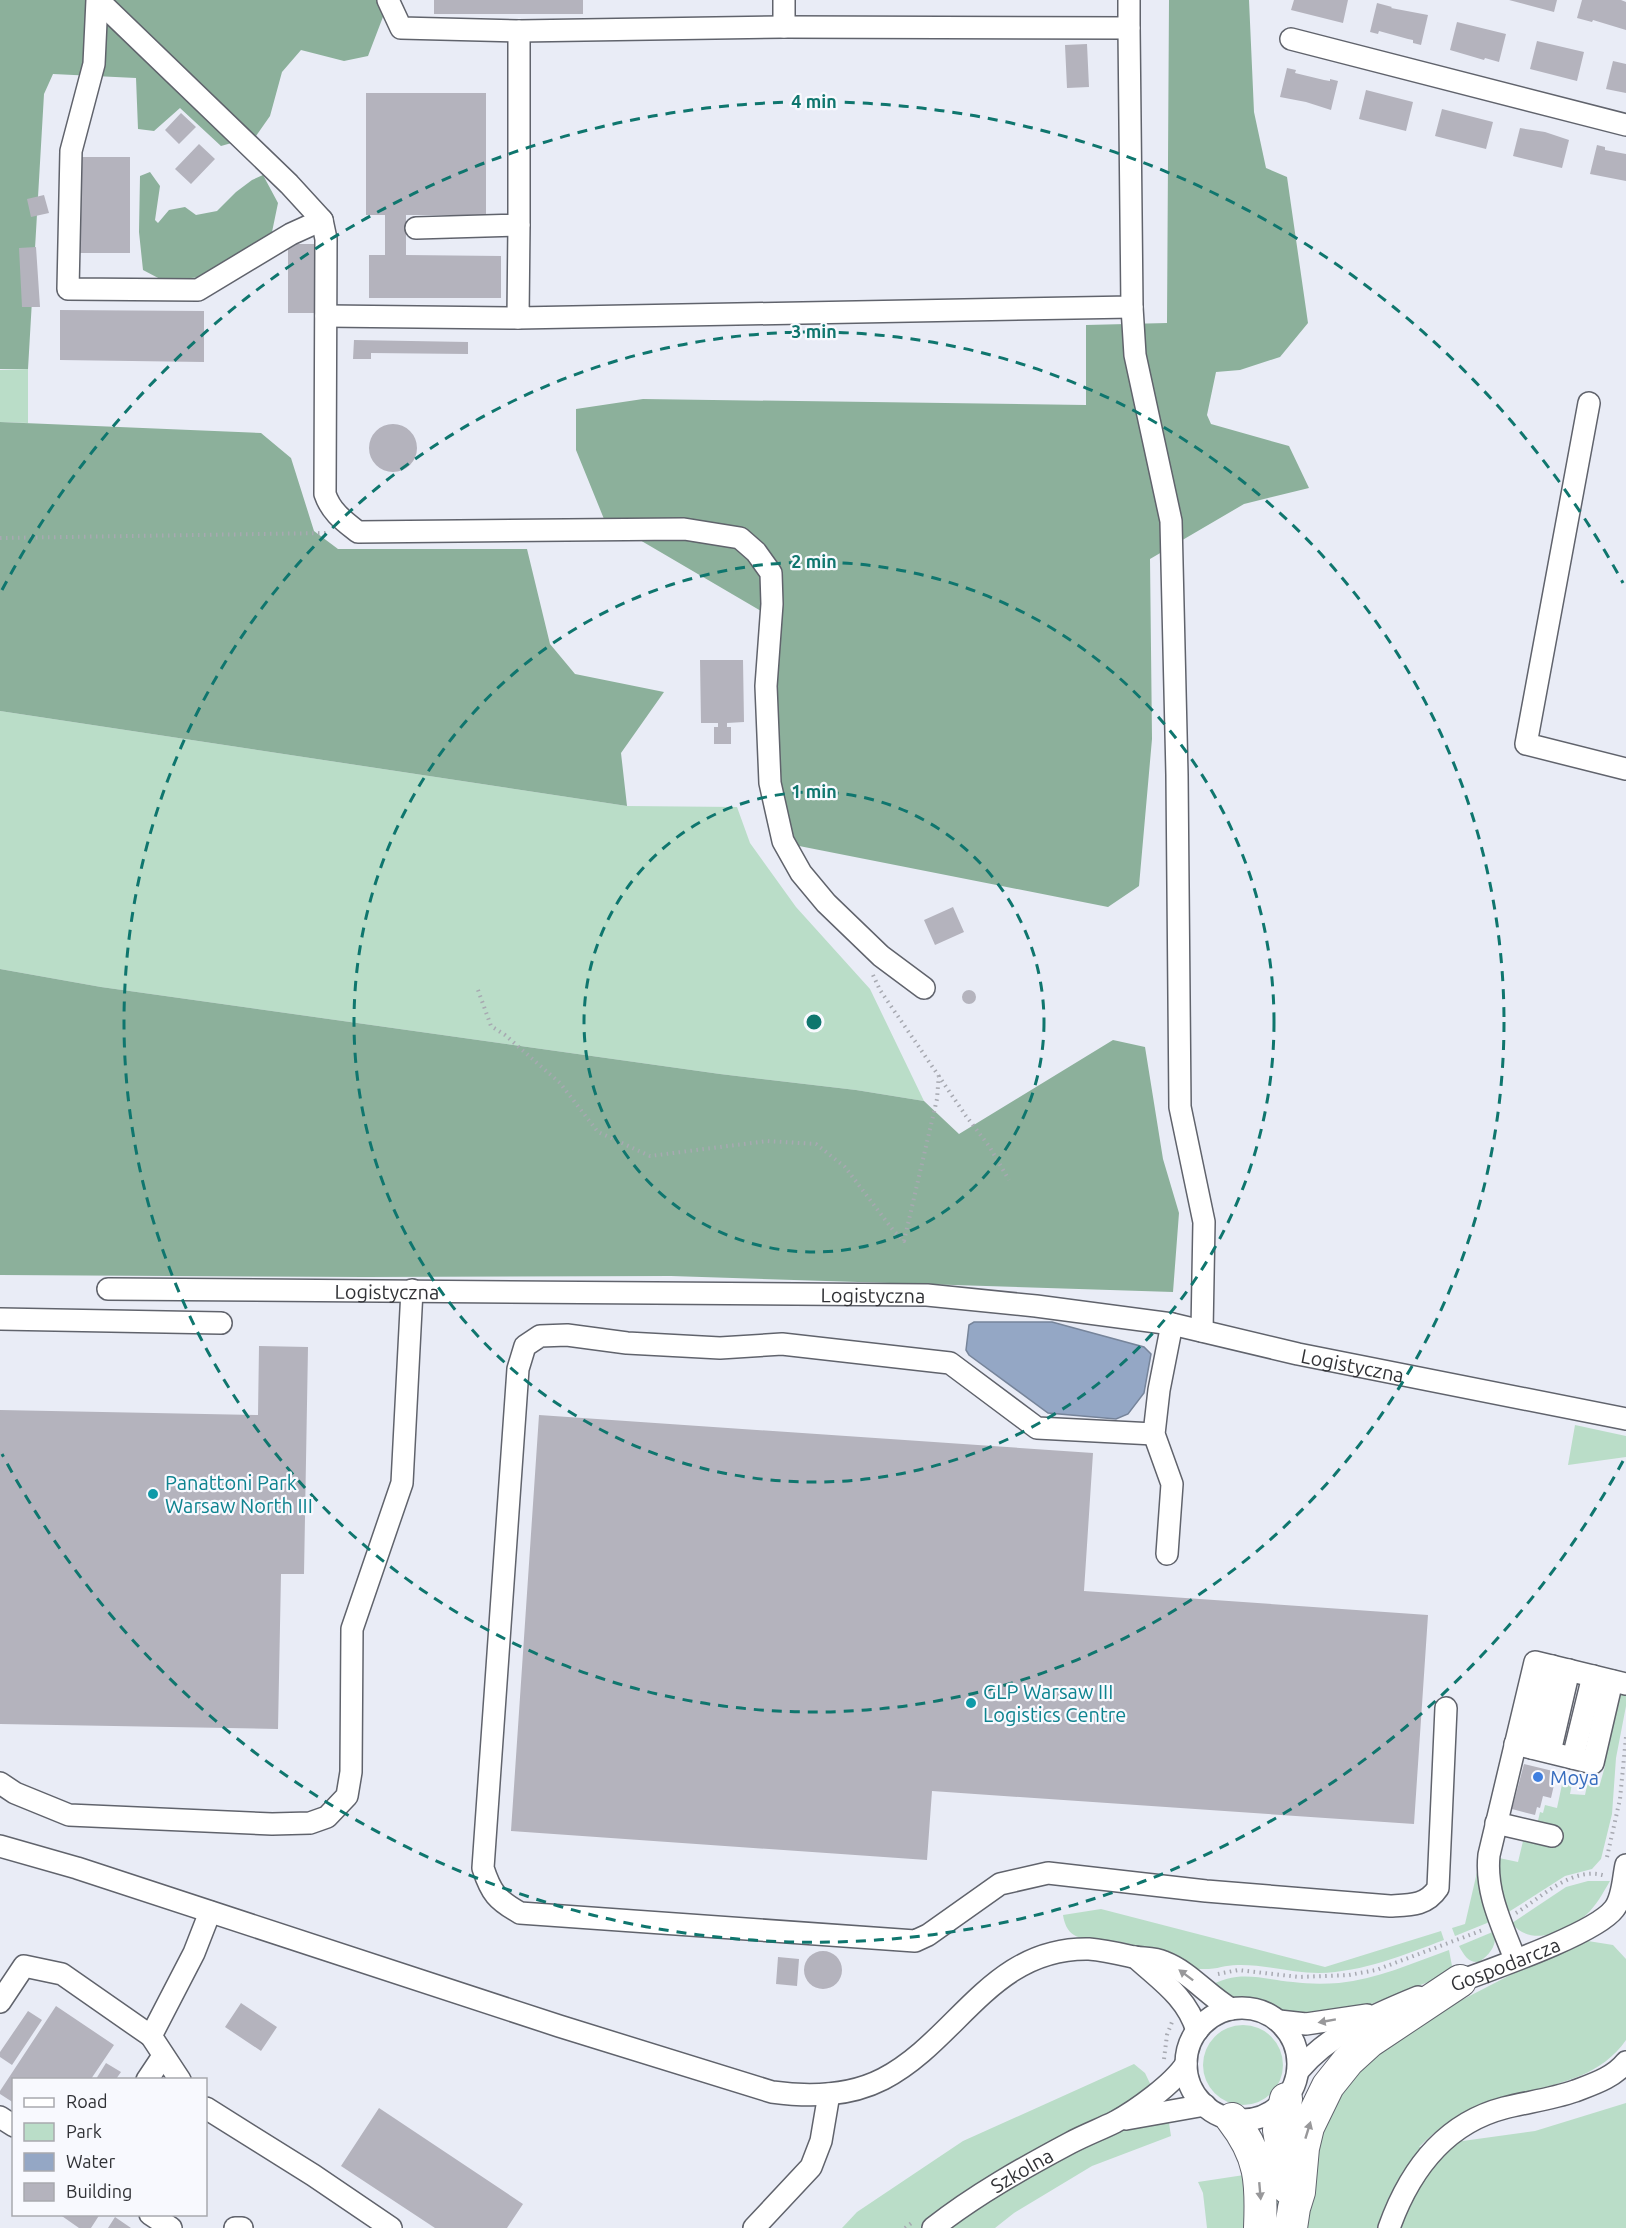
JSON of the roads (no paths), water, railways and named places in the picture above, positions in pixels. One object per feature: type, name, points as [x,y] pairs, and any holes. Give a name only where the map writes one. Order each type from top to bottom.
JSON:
[{"type":"highway","points":[[1292,2218],[1299,2192],[1303,2148],[1308,2127],[1328,2086],[1348,2061],[1370,2041],[1460,1980]]},
{"type":"highway","points":[[1292,2085],[1280,2120],[1279,2138],[1292,2218]]},
{"type":"highway","points":[[1218,2112],[1250,2145],[1256,2160],[1261,2194],[1260,2228]]},
{"type":"street","points":[[98,0],[94,64],[71,151],[68,289],[198,290],[291,234],[322,220]]},
{"type":"street","points":[[98,0],[289,184],[322,220],[326,239],[325,494],[328,503],[339,518],[358,532],[684,529],[740,538],[756,552],[771,573],[772,604],[766,686],[770,783],[783,842],[801,873],[826,903],[881,956],[924,988]]},
{"type":"street","points":[[388,0],[401,28],[519,31],[784,27],[1130,28]]},
{"type":"street","points":[[784,0],[784,27]]},
{"type":"street","points":[[1130,0],[1132,307],[1135,355],[1171,520],[1177,775],[1180,1107],[1204,1222],[1202,1331]]},
{"type":"street","points":[[518,318],[519,31]]},
{"type":"street","points":[[1291,39],[1626,125]]},
{"type":"street","points":[[416,228],[519,225]]},
{"type":"street","points":[[326,316],[518,318],[1132,307]]},
{"type":"street","points":[[1589,403],[1526,744],[1626,770]]},
{"type":"street","name":"Logistyczna","points":[[108,1289],[927,1295],[1036,1306],[1172,1324],[1298,1354],[1626,1419]]},
{"type":"street","points":[[0,1783],[15,1793],[69,1815],[272,1824],[310,1823],[327,1817],[347,1796],[351,1772],[352,1629],[402,1483],[412,1290]]},
{"type":"street","points":[[0,1319],[221,1323]]},
{"type":"street","points":[[1167,1554],[1172,1484],[1154,1434],[1159,1390],[1172,1324]]},
{"type":"street","points":[[1154,1434],[1037,1428],[950,1363],[782,1344],[720,1348],[627,1343],[567,1335],[540,1336],[525,1346],[518,1369],[483,1868],[490,1889],[502,1903],[520,1913],[915,1941],[928,1935],[1000,1884],[1048,1873],[1206,1891],[1390,1906],[1416,1904],[1431,1898],[1438,1888],[1446,1708]]},
{"type":"street","points":[[1535,1662],[1610,1680],[1593,1763],[1532,1748],[1535,1662]]},
{"type":"street","points":[[1515,1959],[1488,1886],[1489,1855],[1496,1823],[1532,1748],[1561,1668]]},
{"type":"street","points":[[1496,1823],[1552,1836]]},
{"type":"street","points":[[0,1846],[77,1868],[713,2075],[772,2092],[805,2096],[856,2090],[876,2082],[912,2061],[993,1984],[1021,1966],[1047,1954],[1089,1949],[1135,1958],[1154,1958],[1207,1983],[1231,2009],[1212,2018],[1197,2031],[1186,2064],[1195,2093],[1218,2112]]},
{"type":"street","points":[[1616,1860],[1626,1923]]},
{"type":"street","name":"Gospodarcza","points":[[1218,2112],[1247,2120],[1262,2117],[1275,2109],[1311,2055],[1324,2044],[1376,2014],[1586,1930],[1622,1903]]},
{"type":"street","points":[[151,2036],[194,1953],[210,1912]]},
{"type":"street","points":[[1135,1958],[1179,1996],[1192,2015],[1197,2031]]},
{"type":"street","points":[[0,2002],[24,1966],[62,1974],[151,2036],[179,2078]]},
{"type":"street","name":"Gospodarcza","points":[[1231,2009],[1256,2010],[1278,2021],[1306,2025],[1376,2014]]},
{"type":"street","points":[[1278,2021],[1288,2032],[1298,2057],[1292,2085]]},
{"type":"street","points":[[148,2078],[163,2056]]},
{"type":"street","points":[[1389,2228],[1411,2177],[1429,2154],[1457,2130],[1501,2109],[1557,2097],[1597,2083],[1626,2062]]},
{"type":"street","name":"Szkolna","points":[[927,2222],[1072,2142],[1117,2121],[1170,2082],[1186,2064]]},
{"type":"street","points":[[754,2228],[811,2167],[821,2141],[829,2094]]},
{"type":"street","points":[[207,2109],[313,2175],[368,2222],[391,2228]]},
{"type":"street","name":"Szkolna","points":[[1117,2121],[1218,2112]]},
{"type":"street","points":[[153,2216],[171,2228]]},
{"type":"street","points":[[235,2228],[242,2228]]},
{"type":"water","points":[[974,1322],[1052,1322],[1144,1347],[1151,1354],[1144,1393],[1128,1414],[1116,1419],[1048,1413],[969,1355],[966,1350],[969,1325]]},
{"type":"place","name":"Panattoni Park Warsaw North III","points":[[153,1494]]},
{"type":"place","name":"GLP Warsaw III Logistics Centre","points":[[971,1703]]},
{"type":"place","name":"Moya","points":[[1538,1777]]}]
